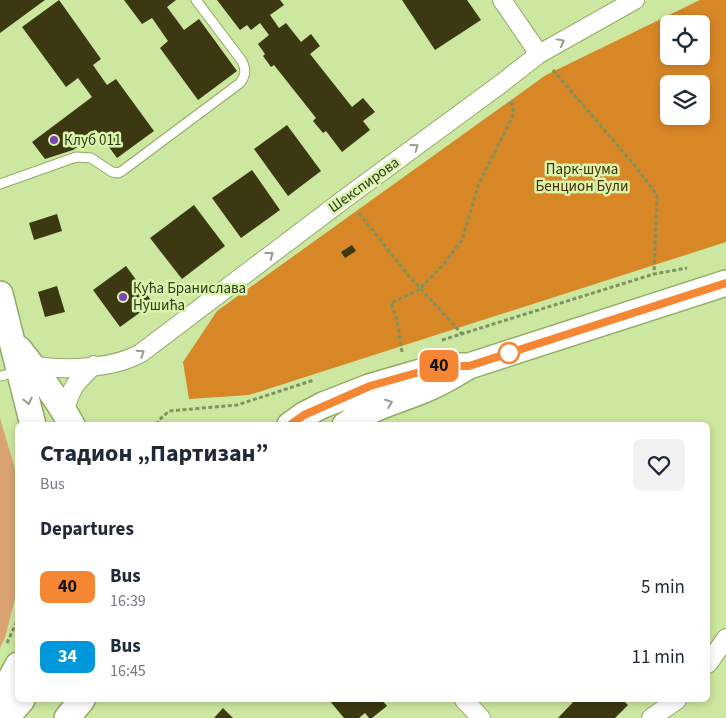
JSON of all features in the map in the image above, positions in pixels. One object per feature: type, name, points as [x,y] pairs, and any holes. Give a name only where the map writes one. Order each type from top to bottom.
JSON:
[{"type":"main road","points":[[350,422],[384,404],[446,380],[469,366],[726,283]]},
{"type":"main road","points":[[0,294],[14,344],[17,371],[32,422]]},
{"type":"main road","points":[[297,420],[365,388],[408,374],[441,366],[469,366]]},
{"type":"main road","points":[[17,371],[74,421]]},
{"type":"main road","points":[[0,698],[10,658]]},
{"type":"main road","points":[[6,718],[20,702]]},
{"type":"main road","points":[[67,718],[80,702]]},
{"type":"street","points":[[502,0],[539,54]]},
{"type":"street","name":"Шекспирова","points":[[17,371],[63,369],[119,362],[142,353],[539,54],[635,0]]},
{"type":"street","points":[[74,421],[68,395],[74,385],[94,365]]},
{"type":"street","points":[[710,661],[726,638]]},
{"type":"street","points":[[466,702],[481,718]]},
{"type":"street","points":[[651,718],[674,702]]},
{"type":"lane","points":[[0,184],[76,158],[91,158],[112,172],[118,173],[240,84],[245,76],[246,69],[242,61],[196,0]]},
{"type":"path","points":[[539,54],[636,167],[657,195],[654,274]]},
{"type":"path","points":[[402,352],[397,320],[391,303],[420,289],[443,265],[462,240],[478,186],[514,113],[502,83]]},
{"type":"path","points":[[347,197],[420,289],[462,334]]},
{"type":"path","points":[[10,658],[15,634]]},
{"type":"shaded area","points":[[0,418],[15,469],[15,598],[5,638],[0,648]]},
{"type":"green space","name":"Парк-шума Бенцион Були","points":[[700,0],[726,0],[726,242],[249,395],[189,399],[183,362],[217,311],[546,75],[660,19],[660,65],[710,65],[710,15],[669,15]]},
{"type":"building","points":[[0,0],[45,0],[0,33]]},
{"type":"building","points":[[59,0],[101,59],[93,65],[107,85],[116,79],[154,131],[117,158],[98,132],[73,150],[45,159],[32,142],[92,97],[78,78],[66,87],[22,27]]},
{"type":"building","points":[[124,0],[176,0],[167,7],[184,30],[199,19],[237,71],[198,100],[160,48],[168,41],[152,18],[142,24]]},
{"type":"building","points":[[217,0],[280,0],[284,5],[270,15],[279,28],[286,23],[301,42],[311,34],[320,46],[310,54],[352,107],[363,98],[375,112],[363,121],[370,130],[342,152],[326,131],[323,133],[313,121],[316,118],[274,65],[271,67],[263,56],[265,54],[258,44],[269,35],[260,23],[251,30],[247,25],[240,30]]},
{"type":"building","points":[[402,0],[467,0],[481,20],[435,50]]},
{"type":"building","points":[[287,125],[321,171],[288,196],[254,149]]},
{"type":"building","points":[[252,170],[280,210],[241,238],[212,198]]},
{"type":"building","points":[[194,205],[225,246],[182,279],[150,238]]},
{"type":"building","points":[[57,214],[62,231],[34,240],[29,223]]},
{"type":"building","points":[[352,245],[356,251],[345,258],[341,252]]},
{"type":"building","name":"Кућа Бранислава Нушића","points":[[126,266],[153,303],[120,327],[93,290]]},
{"type":"building","points":[[57,286],[65,312],[45,317],[38,292]]},
{"type":"building","points":[[331,702],[384,702],[387,706],[372,718],[369,718],[365,713],[359,718],[344,718]]},
{"type":"building","points":[[573,702],[625,702],[628,705],[615,718],[558,718]]},
{"type":"building","points":[[223,708],[233,718],[214,718]]},
{"type":"bus line","name":"40","points":[[294,422],[324,405],[370,386],[441,366],[469,366],[726,283]]},
{"type":"place","name":"Клуб 011","points":[[54,140]]},
{"type":"place","name":"Кућа Бранислава Нушића","points":[[123,297]]}]
